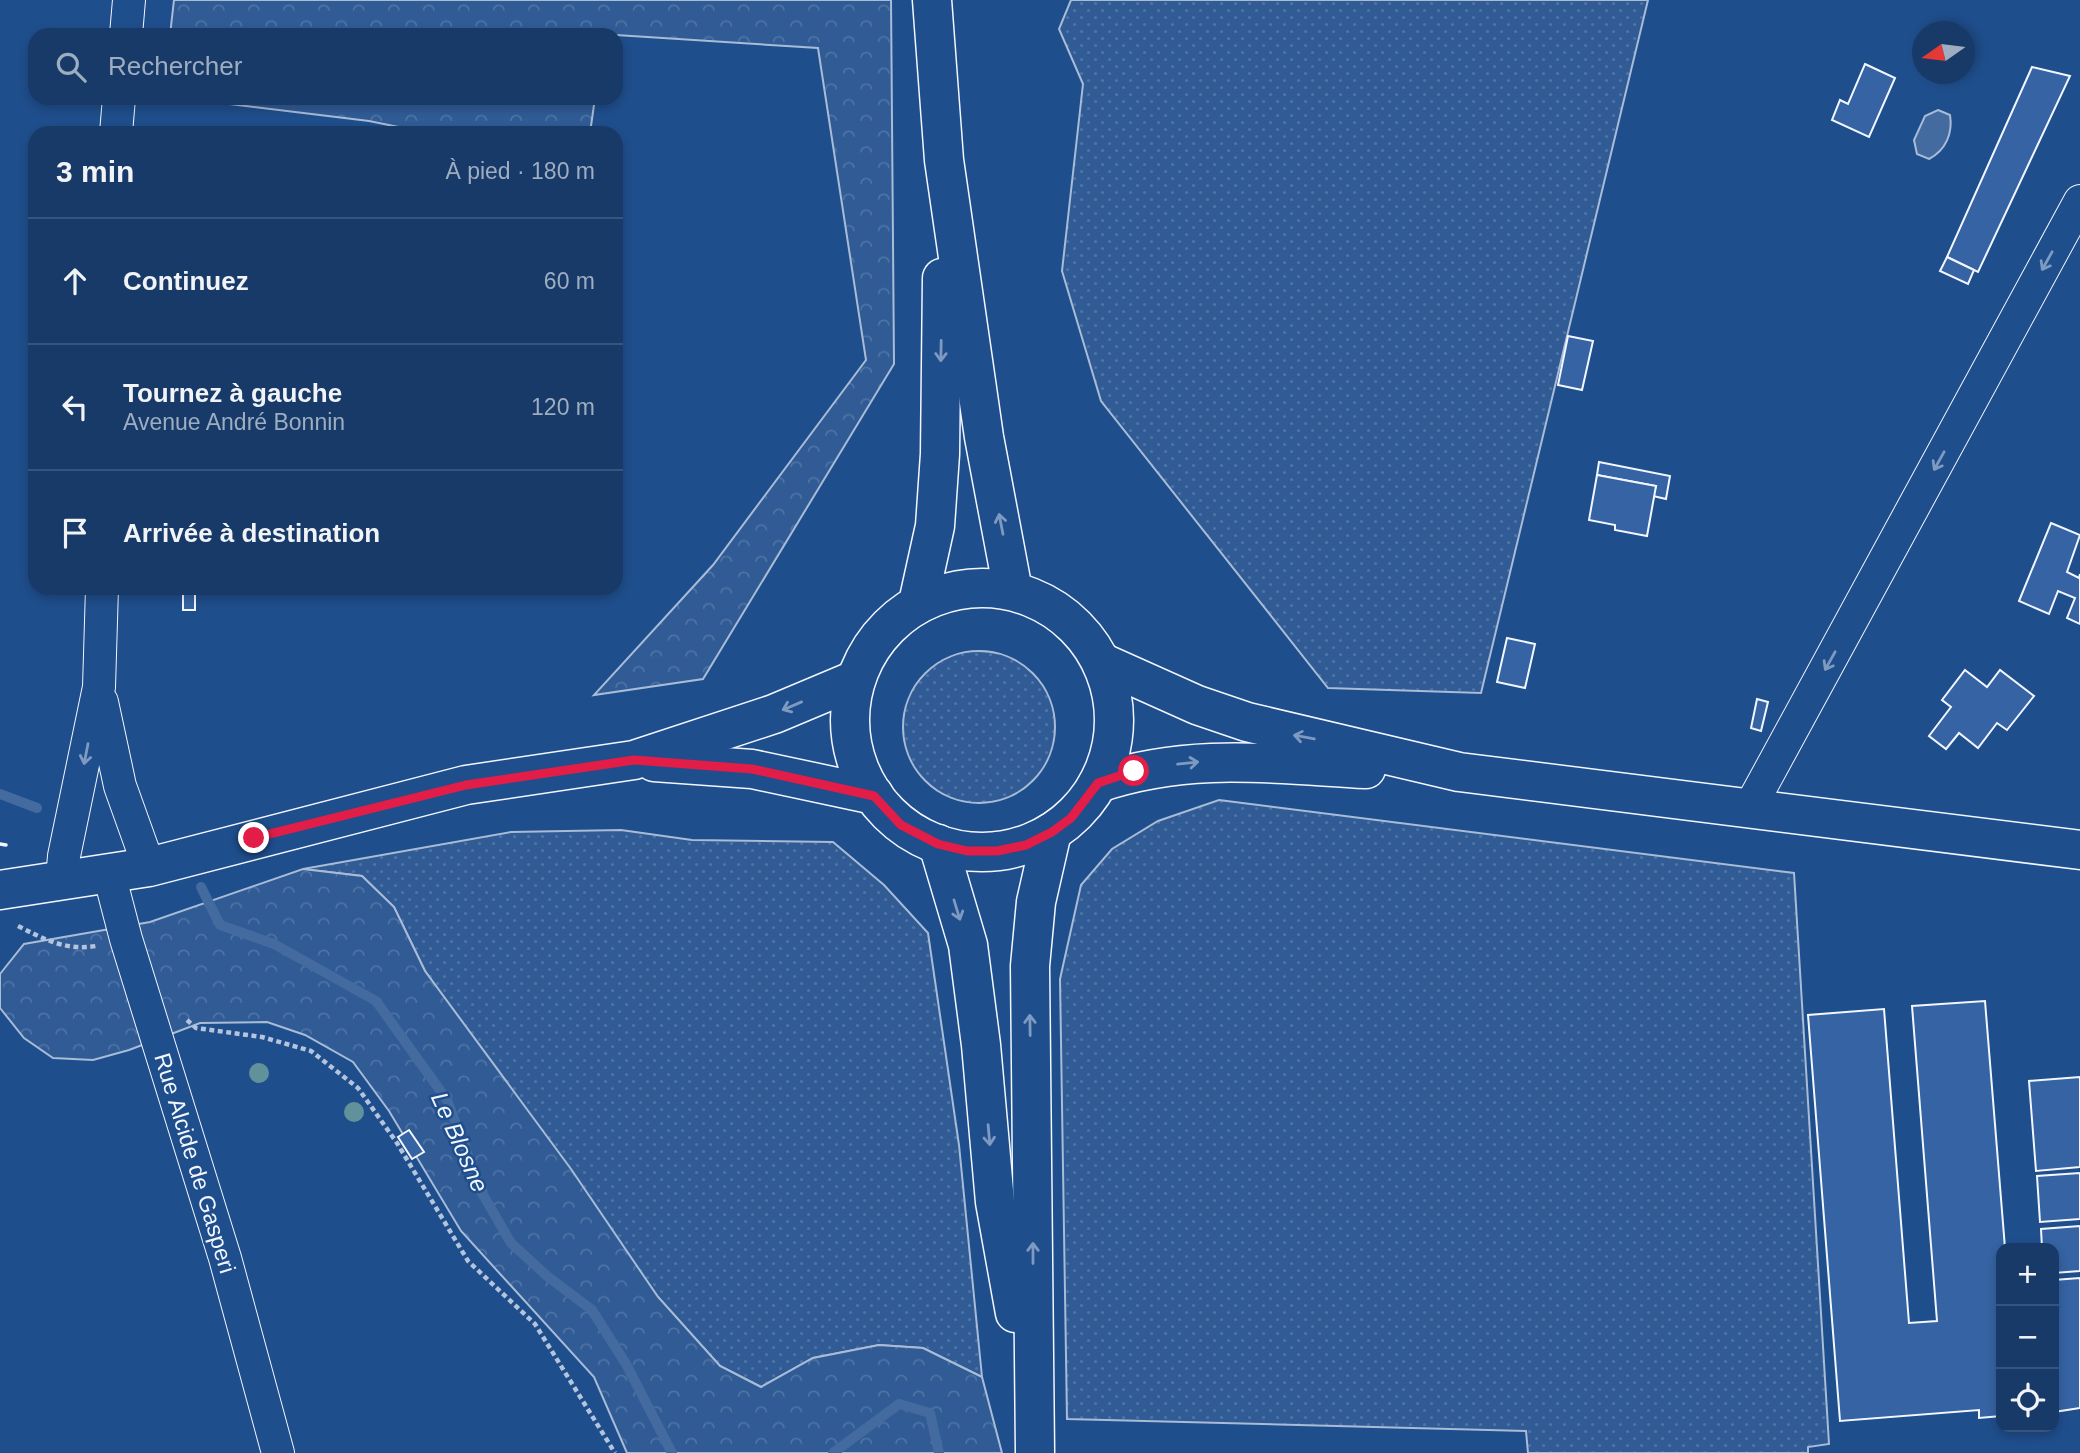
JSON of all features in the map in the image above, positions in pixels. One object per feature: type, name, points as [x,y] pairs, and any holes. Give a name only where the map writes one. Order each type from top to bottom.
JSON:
[{"type":"main road","points":[[932,0],[944,160],[984,437],[1013,591]]},
{"type":"main road","points":[[918,603],[935,526],[940,454],[944,160]]},
{"type":"main road","points":[[981,587],[1013,591],[1049,606],[1079,630],[1101,662],[1113,702],[1112,744],[1098,783],[1071,818],[1052,832],[1026,845],[997,851],[967,851],[938,844],[901,825],[874,796],[859,769],[851,740],[850,710],[855,680],[869,649],[891,623],[918,603],[960,590],[981,587]]},
{"type":"main road","points":[[1101,662],[1197,705],[1247,722],[1459,772]]},
{"type":"main road","points":[[1,889],[149,867],[466,785],[634,760],[774,714],[855,680]]},
{"type":"main road","points":[[634,760],[752,769],[874,796]]},
{"type":"main road","points":[[1098,783],[1134,771],[1194,761],[1459,772],[2080,850]]},
{"type":"main road","points":[[1034,1436],[1030,966],[1036,902],[1052,832]]},
{"type":"main road","points":[[938,844],[968,944],[981,1045],[995,1202],[1034,1436]]},
{"type":"street","points":[[127,28],[129,0]]},
{"type":"street","points":[[117,126],[118,105]]},
{"type":"street","points":[[1749,809],[2080,201]]},
{"type":"street","points":[[62,880],[64,856],[99,687],[102,595]]},
{"type":"street","points":[[99,687],[120,786],[149,867]]},
{"type":"street","name":"Rue Alcide de Gasperi","points":[[109,874],[125,939],[225,1258],[278,1453]]},
{"type":"path","points":[[1,889],[4,920],[49,943],[71,948],[91,947],[125,939]]},
{"type":"path","points":[[185,1018],[196,1028],[262,1037],[311,1051],[358,1087],[397,1143],[468,1261],[535,1324],[615,1453]]},
{"type":"green space","points":[[174,0],[891,0],[894,364],[703,679],[594,695],[713,565],[866,360],[818,48],[623,35],[623,28],[171,28]]},
{"type":"green space","points":[[1071,0],[1648,0],[1481,693],[1328,688],[1101,401],[1062,271],[1083,84],[1059,29]]},
{"type":"green space","points":[[238,105],[594,105],[591,126],[394,126]]},
{"type":"green space","points":[[979,651],[1008,656],[1033,673],[1050,698],[1055,727],[1050,756],[1033,781],[1008,798],[979,803],[950,798],[925,781],[908,756],[903,727],[908,698],[925,673],[950,656]]},
{"type":"green space","points":[[1219,800],[1794,873],[1829,1444],[1808,1447],[1808,1453],[1528,1453],[1526,1431],[1067,1419],[1060,979],[1081,885],[1112,849],[1158,821]]},
{"type":"green space","points":[[621,830],[692,840],[833,842],[884,885],[928,933],[959,1145],[982,1377],[923,1348],[879,1345],[813,1358],[761,1387],[720,1366],[658,1297],[425,971],[394,907],[362,876],[303,869],[511,832]]},
{"type":"green space","points":[[303,869],[362,876],[394,907],[425,971],[571,1169],[658,1297],[720,1366],[761,1387],[813,1358],[879,1345],[923,1348],[982,1377],[1002,1453],[627,1453],[594,1377],[461,1231],[389,1111],[353,1062],[305,1035],[267,1022],[200,1023],[129,1050],[93,1060],[53,1058],[24,1038],[0,1008],[0,974],[24,944],[150,922]]},
{"type":"shaded area","points":[[1938,110],[1950,115],[1950,128],[1944,146],[1929,159],[1917,154],[1914,140],[1925,116]]},
{"type":"building","points":[[1865,64],[1895,78],[1869,137],[1832,120],[1840,100],[1848,104]]},
{"type":"building","points":[[2032,67],[2070,76],[1978,272],[1947,257]]},
{"type":"building","points":[[1947,257],[1974,270],[1968,284],[1940,271]]},
{"type":"building","points":[[1568,336],[1593,341],[1582,390],[1558,385]]},
{"type":"building","points":[[1599,462],[1670,476],[1666,499],[1653,496],[1656,486],[1597,475]]},
{"type":"building","points":[[1597,475],[1656,486],[1647,536],[1615,530],[1615,525],[1589,520]]},
{"type":"building","points":[[2051,523],[2080,535],[2067,572],[2079,578],[2080,574],[2080,624],[2067,618],[2075,598],[2058,591],[2049,614],[2019,601]]},
{"type":"building","points":[[183,595],[195,595],[195,610],[183,610]]},
{"type":"building","points":[[1507,638],[1535,644],[1525,688],[1497,682]]},
{"type":"building","points":[[1965,670],[1987,687],[2000,670],[2034,696],[2007,730],[1997,723],[1978,748],[1959,733],[1946,749],[1929,736],[1951,707],[1942,700]]},
{"type":"building","points":[[1757,699],[1768,702],[1761,731],[1751,728]]},
{"type":"building","points":[[1985,1001],[2005,1243],[1996,1243],[1996,1416],[1979,1418],[1979,1410],[1840,1421],[1808,1015],[1884,1009],[1909,1323],[1937,1321],[1912,1006]]},
{"type":"building","points":[[2080,1077],[2080,1167],[2036,1171],[2029,1081]]},
{"type":"building","points":[[409,1130],[424,1152],[412,1159],[398,1137]]},
{"type":"building","points":[[2080,1173],[2080,1219],[2040,1222],[2037,1176]]},
{"type":"building","points":[[2080,1226],[2080,1271],[2059,1273],[2059,1243],[2042,1243],[2041,1229]]},
{"type":"building","points":[[2080,1278],[2080,1408],[2059,1411],[2059,1306],[2059,1280]]},
{"type":"waterway","name":"Le Blosne","points":[[0,794],[37,808]]},
{"type":"waterway","name":"Le Blosne","points":[[201,887],[220,925],[274,944],[376,1001],[447,1100],[482,1193],[511,1243],[547,1276],[592,1310],[626,1364],[672,1453]]},
{"type":"waterway","name":"Le Blosne","points":[[833,1453],[899,1404],[930,1413],[939,1453]]},
{"type":"wall","points":[[0,844],[6,845]]},
{"type":"route","points":[[254,838],[466,785],[634,760],[752,769],[874,796],[901,825],[938,844],[967,851],[997,851],[1026,845],[1052,832],[1071,818],[1086,802],[1098,783],[1134,771]]}]
